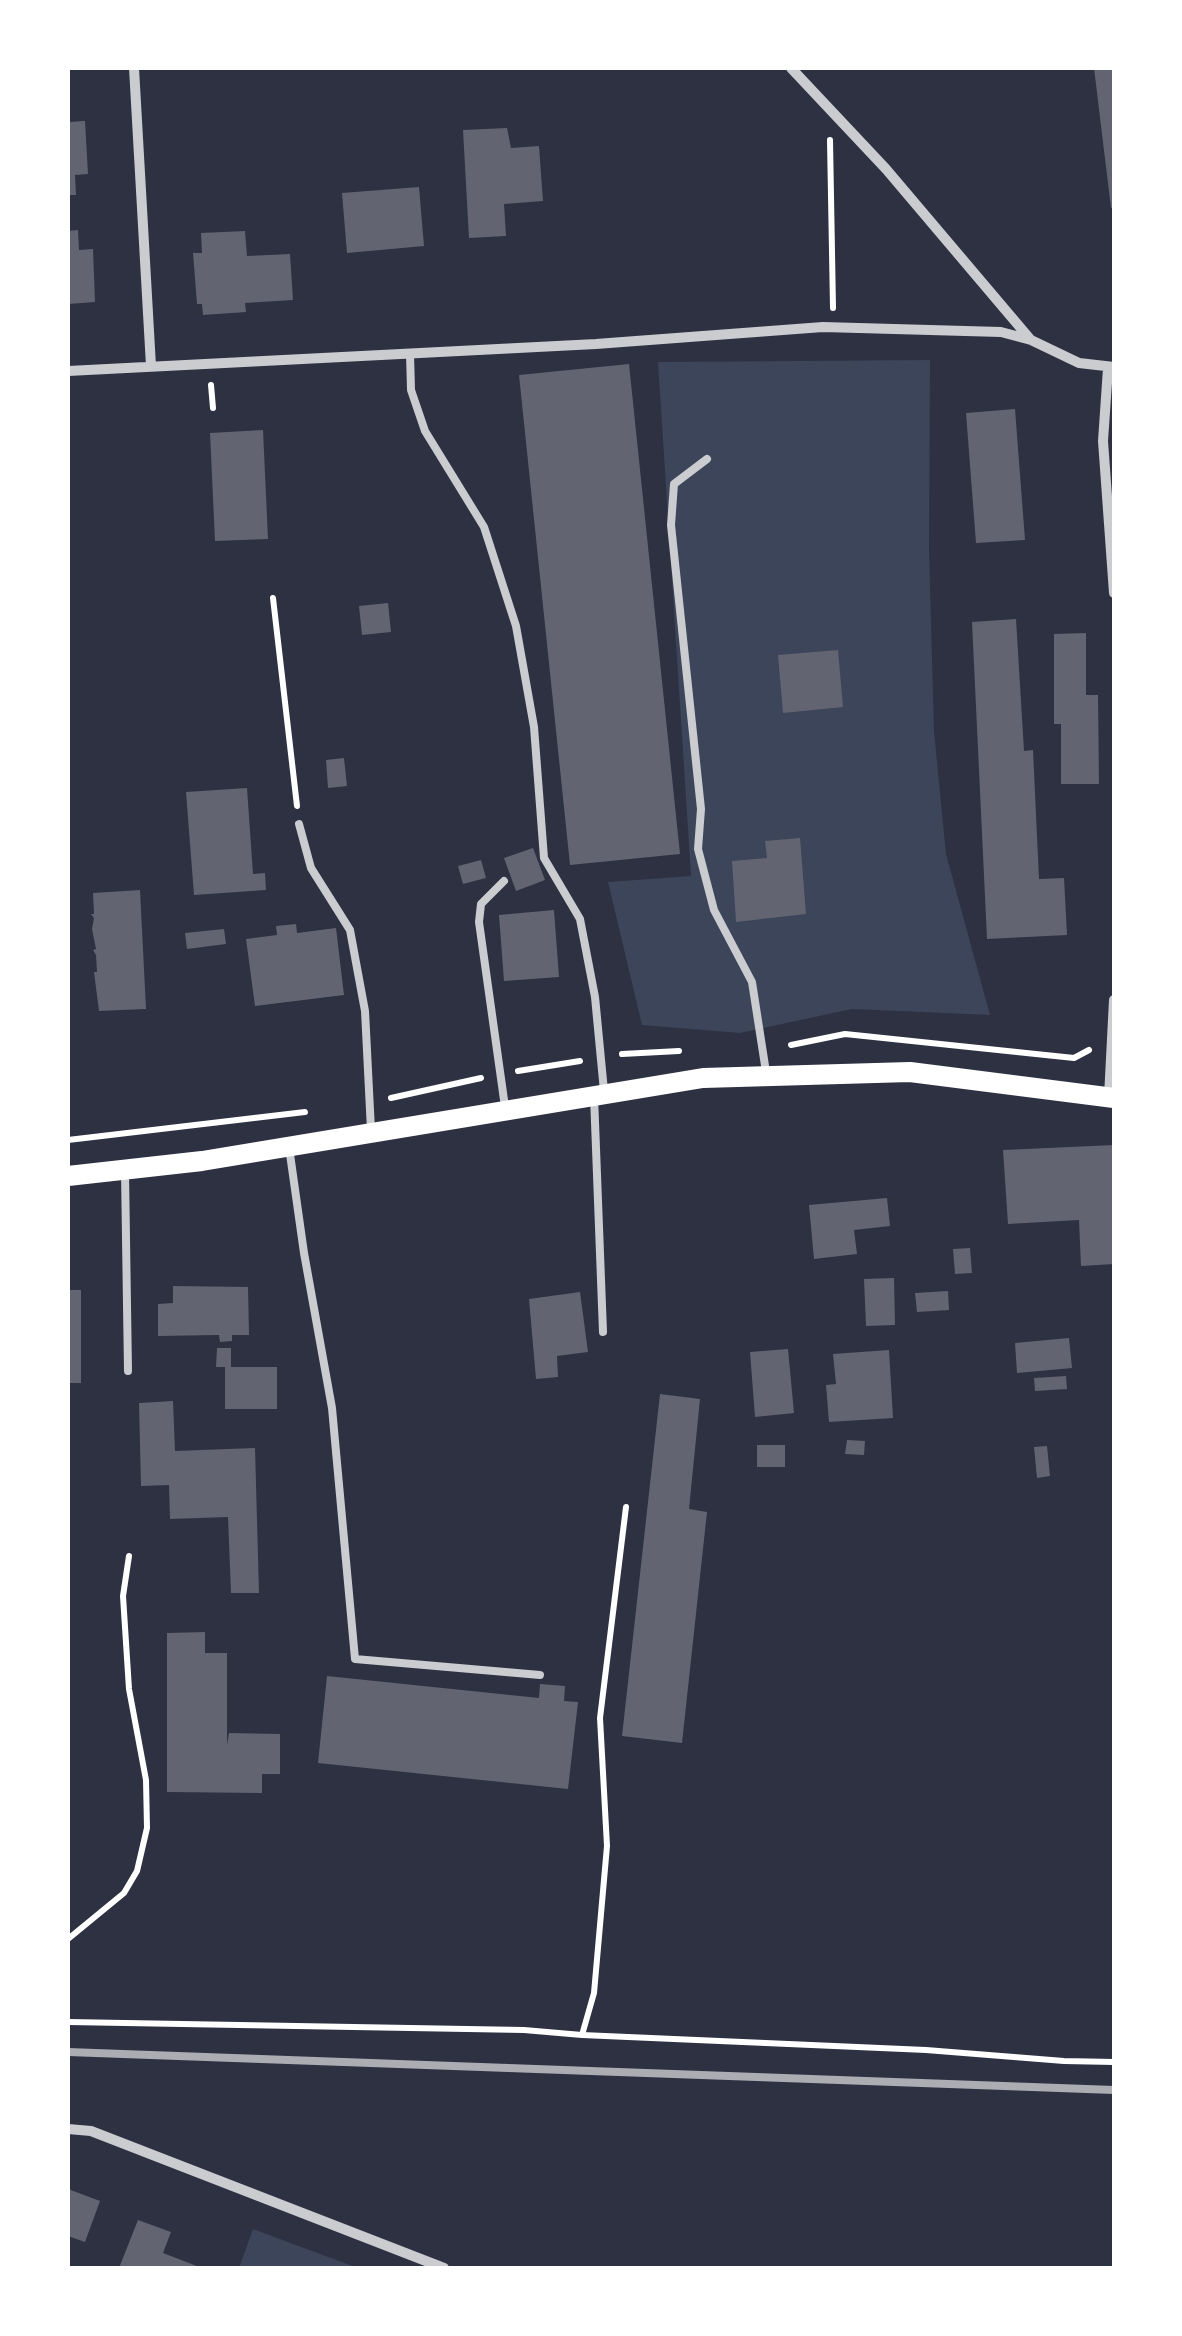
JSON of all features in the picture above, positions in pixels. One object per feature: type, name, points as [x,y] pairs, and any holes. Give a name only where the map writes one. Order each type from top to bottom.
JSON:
[{"type":"main road","points":[[68,1176],[125,1172],[289,1147],[703,1078],[910,1072],[1112,1097]]},
{"type":"street","points":[[134,68],[151,366]]},
{"type":"street","points":[[791,68],[886,169],[1031,340]]},
{"type":"street","points":[[68,372],[596,344],[834,327],[1001,332],[1031,340],[1079,364],[1111,368],[1103,441],[1114,593]]},
{"type":"street","points":[[1112,1097],[1114,1000]]},
{"type":"street","points":[[68,2128],[90,2131],[444,2268]]},
{"type":"lane","points":[[410,353],[411,390],[425,431],[484,527],[516,626],[534,727],[544,858],[580,918],[595,997],[603,1332]]},
{"type":"lane","points":[[707,458],[674,484],[671,525],[701,809],[698,850],[714,910],[752,982],[766,1076]]},
{"type":"lane","points":[[299,824],[311,868],[350,930],[365,1010],[371,1134]]},
{"type":"lane","points":[[504,881],[481,904],[478,922],[505,1112]]},
{"type":"lane","points":[[289,1147],[332,1408],[354,1659],[540,1675]]},
{"type":"lane","points":[[125,1172],[128,1371]]},
{"type":"path","points":[[830,109],[834,327]]},
{"type":"path","points":[[272,598],[299,824]]},
{"type":"path","points":[[582,2035],[594,1993],[608,1846],[600,1718],[626,1507]]},
{"type":"path","points":[[68,1938],[124,1892],[137,1871],[147,1828],[146,1780],[129,1690],[123,1596],[129,1556]]},
{"type":"path","points":[[68,2022],[524,2030],[1114,2062]]},
{"type":"shaded area","points":[[930,360],[929,549],[934,731],[946,854],[990,1015],[852,1009],[740,1033],[642,1025],[608,882],[691,876],[658,362]]},
{"type":"shaded area","points":[[253,2229],[358,2268],[239,2268]]},
{"type":"building","points":[[1094,68],[1114,68],[1111,208]]},
{"type":"building","points":[[85,121],[88,174],[75,175],[76,195],[68,195],[68,122]]},
{"type":"building","points":[[507,128],[511,148],[539,146],[543,201],[504,204],[506,236],[469,238],[463,130]]},
{"type":"building","points":[[419,187],[424,246],[347,253],[342,193]]},
{"type":"building","points":[[78,230],[79,250],[93,249],[95,302],[68,304],[68,231]]},
{"type":"building","points":[[245,231],[247,256],[290,254],[293,300],[245,303],[246,312],[203,315],[202,304],[197,304],[193,253],[202,253],[201,233]]},
{"type":"building","points":[[629,364],[680,854],[570,865],[519,375]]},
{"type":"building","points":[[1015,409],[1025,540],[976,543],[966,413]]},
{"type":"building","points":[[263,430],[268,539],[215,541],[210,433]]},
{"type":"building","points":[[388,603],[391,632],[362,635],[359,606]]},
{"type":"building","points":[[1016,619],[1024,751],[1033,750],[1039,879],[1064,878],[1067,935],[987,939],[972,622]]},
{"type":"building","points":[[1086,633],[1086,695],[1098,695],[1099,784],[1061,784],[1061,724],[1054,724],[1054,634]]},
{"type":"building","points":[[838,650],[843,707],[783,713],[778,655]]},
{"type":"building","points":[[344,758],[347,786],[328,788],[326,760]]},
{"type":"building","points":[[247,788],[253,874],[265,873],[266,890],[194,895],[186,792]]},
{"type":"building","points":[[800,838],[806,914],[736,922],[732,861],[767,858],[765,841]]},
{"type":"building","points":[[533,848],[545,880],[516,891],[504,858]]},
{"type":"building","points":[[481,860],[486,878],[463,884],[458,866]]},
{"type":"building","points":[[140,890],[146,1009],[99,1011],[91,914],[93,893]]},
{"type":"building","points":[[554,910],[559,977],[504,981],[499,915]]},
{"type":"building","points":[[296,924],[297,933],[336,928],[344,995],[255,1006],[246,939],[277,935],[276,926]]},
{"type":"building","points":[[224,929],[226,944],[187,949],[185,933]]},
{"type":"building","points":[[1114,1145],[1114,1264],[1081,1266],[1079,1220],[1008,1224],[1003,1150]]},
{"type":"building","points":[[887,1198],[890,1226],[854,1230],[857,1254],[814,1259],[809,1205]]},
{"type":"building","points":[[970,1248],[972,1273],[955,1274],[953,1249]]},
{"type":"building","points":[[894,1278],[895,1325],[866,1326],[864,1279]]},
{"type":"building","points":[[173,1286],[248,1287],[249,1335],[232,1335],[232,1341],[220,1342],[219,1335],[158,1336],[158,1304],[173,1303]]},
{"type":"building","points":[[68,1290],[81,1290],[81,1383],[68,1383]]},
{"type":"building","points":[[948,1291],[949,1310],[917,1312],[915,1293]]},
{"type":"building","points":[[580,1292],[588,1352],[557,1356],[558,1377],[536,1379],[529,1299]]},
{"type":"building","points":[[1069,1338],[1072,1368],[1017,1373],[1015,1343]]},
{"type":"building","points":[[217,1348],[231,1348],[231,1367],[277,1367],[277,1409],[225,1409],[225,1367],[216,1367]]},
{"type":"building","points":[[788,1349],[794,1413],[755,1417],[750,1352]]},
{"type":"building","points":[[889,1350],[893,1418],[829,1422],[826,1385],[836,1384],[833,1354]]},
{"type":"building","points":[[1066,1376],[1067,1389],[1035,1391],[1034,1378]]},
{"type":"building","points":[[660,1394],[700,1399],[689,1509],[707,1512],[682,1743],[622,1736]]},
{"type":"building","points":[[173,1401],[175,1451],[255,1448],[259,1593],[231,1593],[228,1517],[170,1519],[169,1485],[141,1486],[139,1403]]},
{"type":"building","points":[[847,1440],[865,1441],[864,1455],[845,1454]]},
{"type":"building","points":[[757,1445],[785,1445],[785,1467],[757,1467]]},
{"type":"building","points":[[1047,1446],[1050,1476],[1037,1478],[1034,1447]]},
{"type":"building","points":[[205,1632],[205,1653],[227,1653],[227,1745],[229,1733],[280,1734],[280,1774],[262,1774],[262,1793],[167,1792],[167,1633]]},
{"type":"building","points":[[327,1676],[539,1698],[540,1684],[565,1686],[564,1701],[578,1702],[568,1789],[318,1763]]},
{"type":"building","points":[[68,2189],[100,2201],[85,2242],[68,2236]]},
{"type":"building","points":[[138,2220],[171,2232],[163,2253],[202,2268],[119,2268]]},
{"type":"railway","points":[[68,2052],[1114,2090]]}]
